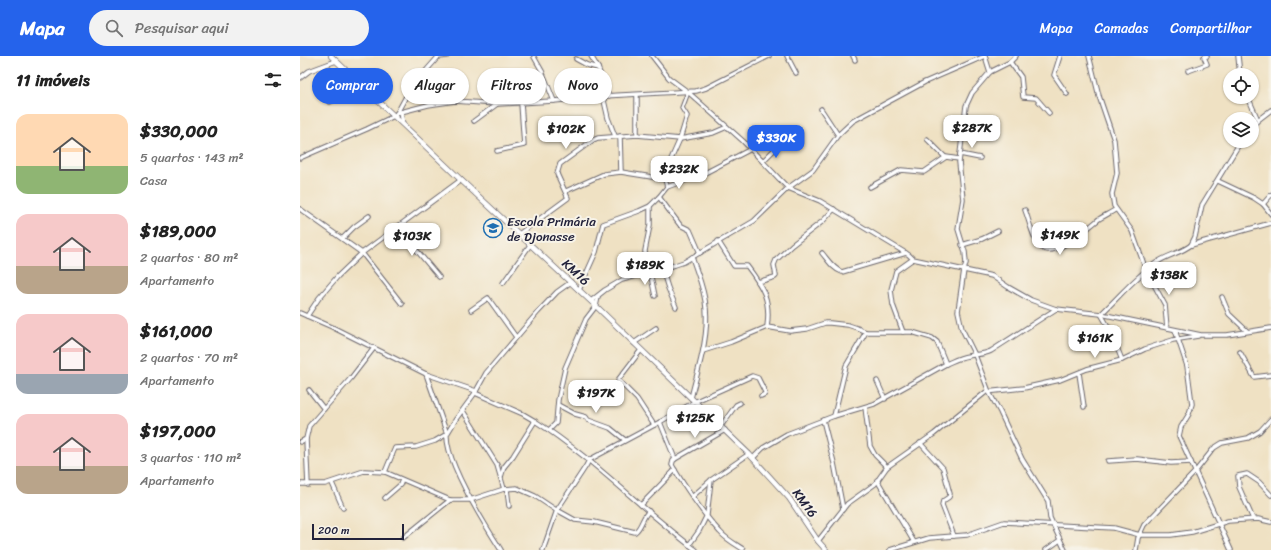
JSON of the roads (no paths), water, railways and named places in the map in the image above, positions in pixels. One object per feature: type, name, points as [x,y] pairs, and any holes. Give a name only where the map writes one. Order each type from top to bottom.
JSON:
[{"type":"street","name":"KM16","points":[[331,56],[343,68]]},
{"type":"street","points":[[397,114],[410,89],[438,56],[447,56]]},
{"type":"street","points":[[652,56],[670,78],[688,92],[751,149],[788,188],[820,201],[906,253],[913,259],[992,276],[1031,300],[1056,309],[1101,314],[1145,322],[1200,335]]},
{"type":"street","points":[[657,62],[658,56]]},
{"type":"street","points":[[612,96],[688,92],[706,88],[769,56]]},
{"type":"street","points":[[787,56],[796,73]]},
{"type":"street","points":[[591,302],[604,290],[615,283],[675,265],[700,253],[754,221],[788,188],[813,170],[838,135],[853,121],[930,80],[985,56],[990,72]]},
{"type":"street","points":[[1016,56],[1010,62],[990,72],[969,98],[966,106],[959,159],[963,199],[958,229],[966,258],[959,300],[959,316],[962,329],[975,355],[989,392],[1022,459],[1048,501],[1050,518],[1065,550]]},
{"type":"street","points":[[1060,56],[1054,75],[1067,94]]},
{"type":"street","points":[[1089,56],[1099,96],[1114,140],[1117,173],[1112,194],[1115,210],[1131,228],[1146,270],[1165,305],[1167,328]]},
{"type":"street","points":[[1188,71],[1207,64],[1204,57],[1207,56]]},
{"type":"street","points":[[1238,56],[1239,68]]},
{"type":"street","points":[[534,57],[542,71],[554,101],[546,101]]},
{"type":"street","points":[[593,57],[598,68]]},
{"type":"street","points":[[576,59],[587,65],[598,68]]},
{"type":"street","points":[[300,78],[309,71],[336,61]]},
{"type":"street","points":[[1010,62],[1021,77],[1023,96],[1036,98],[1049,113]]},
{"type":"street","points":[[667,187],[664,175],[680,139],[687,116],[682,110],[682,106],[688,92]]},
{"type":"street","points":[[637,95],[637,135]]},
{"type":"street","points":[[300,158],[367,130],[397,114],[428,105],[455,102],[477,103]]},
{"type":"street","name":"KM16","points":[[384,104],[397,114],[403,124],[461,180],[571,282],[753,458],[789,498],[818,541],[826,550]]},
{"type":"street","points":[[474,121],[497,104]]},
{"type":"street","points":[[497,151],[524,145],[521,104]]},
{"type":"street","points":[[605,104],[608,118],[615,136]]},
{"type":"street","points":[[821,109],[838,135]]},
{"type":"street","points":[[1259,119],[1271,110]]},
{"type":"street","points":[[397,114],[403,124]]},
{"type":"street","points":[[519,234],[568,198],[557,174],[560,164],[593,140],[615,136],[637,135],[680,139],[713,132],[727,127]]},
{"type":"street","points":[[620,136],[621,172]]},
{"type":"street","points":[[928,139],[945,157],[959,159]]},
{"type":"street","points":[[763,161],[779,145]]},
{"type":"street","points":[[1191,245],[1195,237],[1202,206],[1237,148]]},
{"type":"street","points":[[579,290],[596,252],[603,224],[639,212],[650,206],[667,187],[703,174],[751,149]]},
{"type":"street","points":[[960,154],[980,158]]},
{"type":"street","points":[[870,187],[901,170],[924,172],[945,157]]},
{"type":"street","points":[[566,191],[604,174],[621,172],[664,179]]},
{"type":"street","points":[[307,316],[319,298],[338,276],[362,253],[398,228],[461,180]]},
{"type":"street","points":[[1218,181],[1254,198],[1271,214]]},
{"type":"street","points":[[1262,204],[1271,195]]},
{"type":"street","points":[[659,197],[680,225],[690,230],[700,253]]},
{"type":"street","points":[[650,206],[650,225],[645,251],[648,273],[655,296]]},
{"type":"street","points":[[300,209],[343,238],[362,253],[402,304]]},
{"type":"street","points":[[758,282],[775,277],[774,265],[776,260],[792,245],[823,221],[834,209]]},
{"type":"street","points":[[1025,210],[1037,243],[1047,251],[1054,250],[1072,240],[1100,219],[1115,210]]},
{"type":"street","points":[[343,238],[354,227],[369,216]]},
{"type":"street","points":[[1101,314],[1146,270],[1163,259],[1186,249],[1191,245],[1271,223]]},
{"type":"street","points":[[398,228],[439,277]]},
{"type":"street","points":[[962,245],[982,239],[998,231]]},
{"type":"street","points":[[718,241],[734,266],[747,266],[758,282],[768,304],[767,327]]},
{"type":"street","points":[[504,283],[530,245]]},
{"type":"street","points":[[822,253],[838,271],[842,272],[906,253]]},
{"type":"street","points":[[692,257],[703,291],[706,307],[703,352],[692,400]]},
{"type":"street","points":[[903,332],[893,305],[891,290],[896,271],[913,259]]},
{"type":"street","points":[[662,269],[676,307]]},
{"type":"street","points":[[385,472],[395,448],[416,447],[435,441],[447,434],[476,392],[486,373],[557,292],[571,282]]},
{"type":"street","points":[[549,430],[556,423],[565,368],[586,319],[596,306],[598,297]]},
{"type":"street","points":[[1222,297],[1229,314],[1247,331]]},
{"type":"street","points":[[471,310],[488,298],[516,337]]},
{"type":"street","points":[[753,458],[763,448],[787,434],[885,399],[959,358],[984,355],[1056,309]]},
{"type":"street","points":[[300,313],[426,374],[476,392],[535,421],[589,460],[696,550]]},
{"type":"street","points":[[1101,314],[1109,328],[1122,360]]},
{"type":"street","points":[[703,352],[767,327],[790,331],[807,329],[824,323],[830,323],[853,326],[866,332],[912,332],[935,340],[946,364]]},
{"type":"street","points":[[634,344],[656,328]]},
{"type":"street","points":[[818,541],[843,509],[852,500],[872,486],[887,467],[953,419],[981,395],[989,392],[1024,388],[1060,380],[1087,369],[1122,360],[1145,349],[1178,339],[1200,335],[1227,335],[1270,328],[1271,333]]},
{"type":"street","points":[[1175,330],[1187,366],[1192,404],[1189,414],[1181,427],[1179,436],[1231,550]]},
{"type":"street","points":[[834,416],[846,366],[866,332]]},
{"type":"street","points":[[308,485],[306,439],[309,426],[366,360],[374,348]]},
{"type":"street","points":[[641,350],[618,380],[637,399],[654,425]]},
{"type":"street","points":[[1240,352],[1254,377],[1271,375]]},
{"type":"street","points":[[1079,373],[1084,407]]},
{"type":"street","points":[[426,374],[447,434],[447,444],[470,500],[501,550]]},
{"type":"street","points":[[543,550],[556,510],[589,460],[660,422],[692,400],[752,376],[758,378],[765,392],[765,394],[761,396]]},
{"type":"street","points":[[877,380],[885,399]]},
{"type":"street","points":[[309,390],[324,409]]},
{"type":"street","points":[[721,426],[736,405],[740,403]]},
{"type":"street","points":[[558,405],[586,417],[588,420],[610,428],[625,440]]},
{"type":"street","points":[[866,407],[870,446],[874,453],[887,467]]},
{"type":"street","points":[[463,411],[497,465],[509,506]]},
{"type":"street","points":[[1136,550],[1138,538],[1144,525],[1195,472],[1218,445],[1229,441],[1248,438],[1260,431],[1271,419]]},
{"type":"street","points":[[823,420],[834,463],[843,509]]},
{"type":"street","points":[[501,477],[504,467],[535,421]]},
{"type":"street","points":[[660,422],[675,459]]},
{"type":"street","points":[[725,430],[675,459],[672,465],[720,532],[743,549]]},
{"type":"street","points":[[300,442],[306,439]]},
{"type":"street","points":[[920,443],[942,466],[945,472],[950,494],[943,501],[942,505],[954,536]]},
{"type":"street","points":[[693,496],[711,480],[749,454]]},
{"type":"street","points":[[1108,461],[1137,459],[1171,463],[1191,462]]},
{"type":"street","points":[[641,505],[675,470]]},
{"type":"street","points":[[300,484],[308,485],[332,483],[352,474],[364,471],[385,472],[450,500],[470,500],[505,489],[520,489],[535,496],[556,510],[575,520],[594,522],[635,532],[640,527],[643,518],[648,511]]},
{"type":"street","points":[[1253,519],[1239,487],[1238,476],[1247,474],[1259,482],[1271,495]]},
{"type":"street","points":[[385,498],[400,485],[402,480]]},
{"type":"street","points":[[689,545],[699,532],[707,515],[711,480]]},
{"type":"street","points":[[877,480],[914,542]]},
{"type":"street","points":[[332,483],[343,508]]},
{"type":"street","points":[[403,538],[450,500]]},
{"type":"street","points":[[1044,524],[1050,518]]},
{"type":"street","points":[[890,550],[935,537],[973,533],[1002,523],[1114,528],[1140,535],[1171,536],[1228,521],[1258,519],[1271,522]]},
{"type":"street","points":[[1046,550],[1060,540]]},
{"type":"place","name":"Escola Primária de Djonasse","points":[[493,228]]}]
